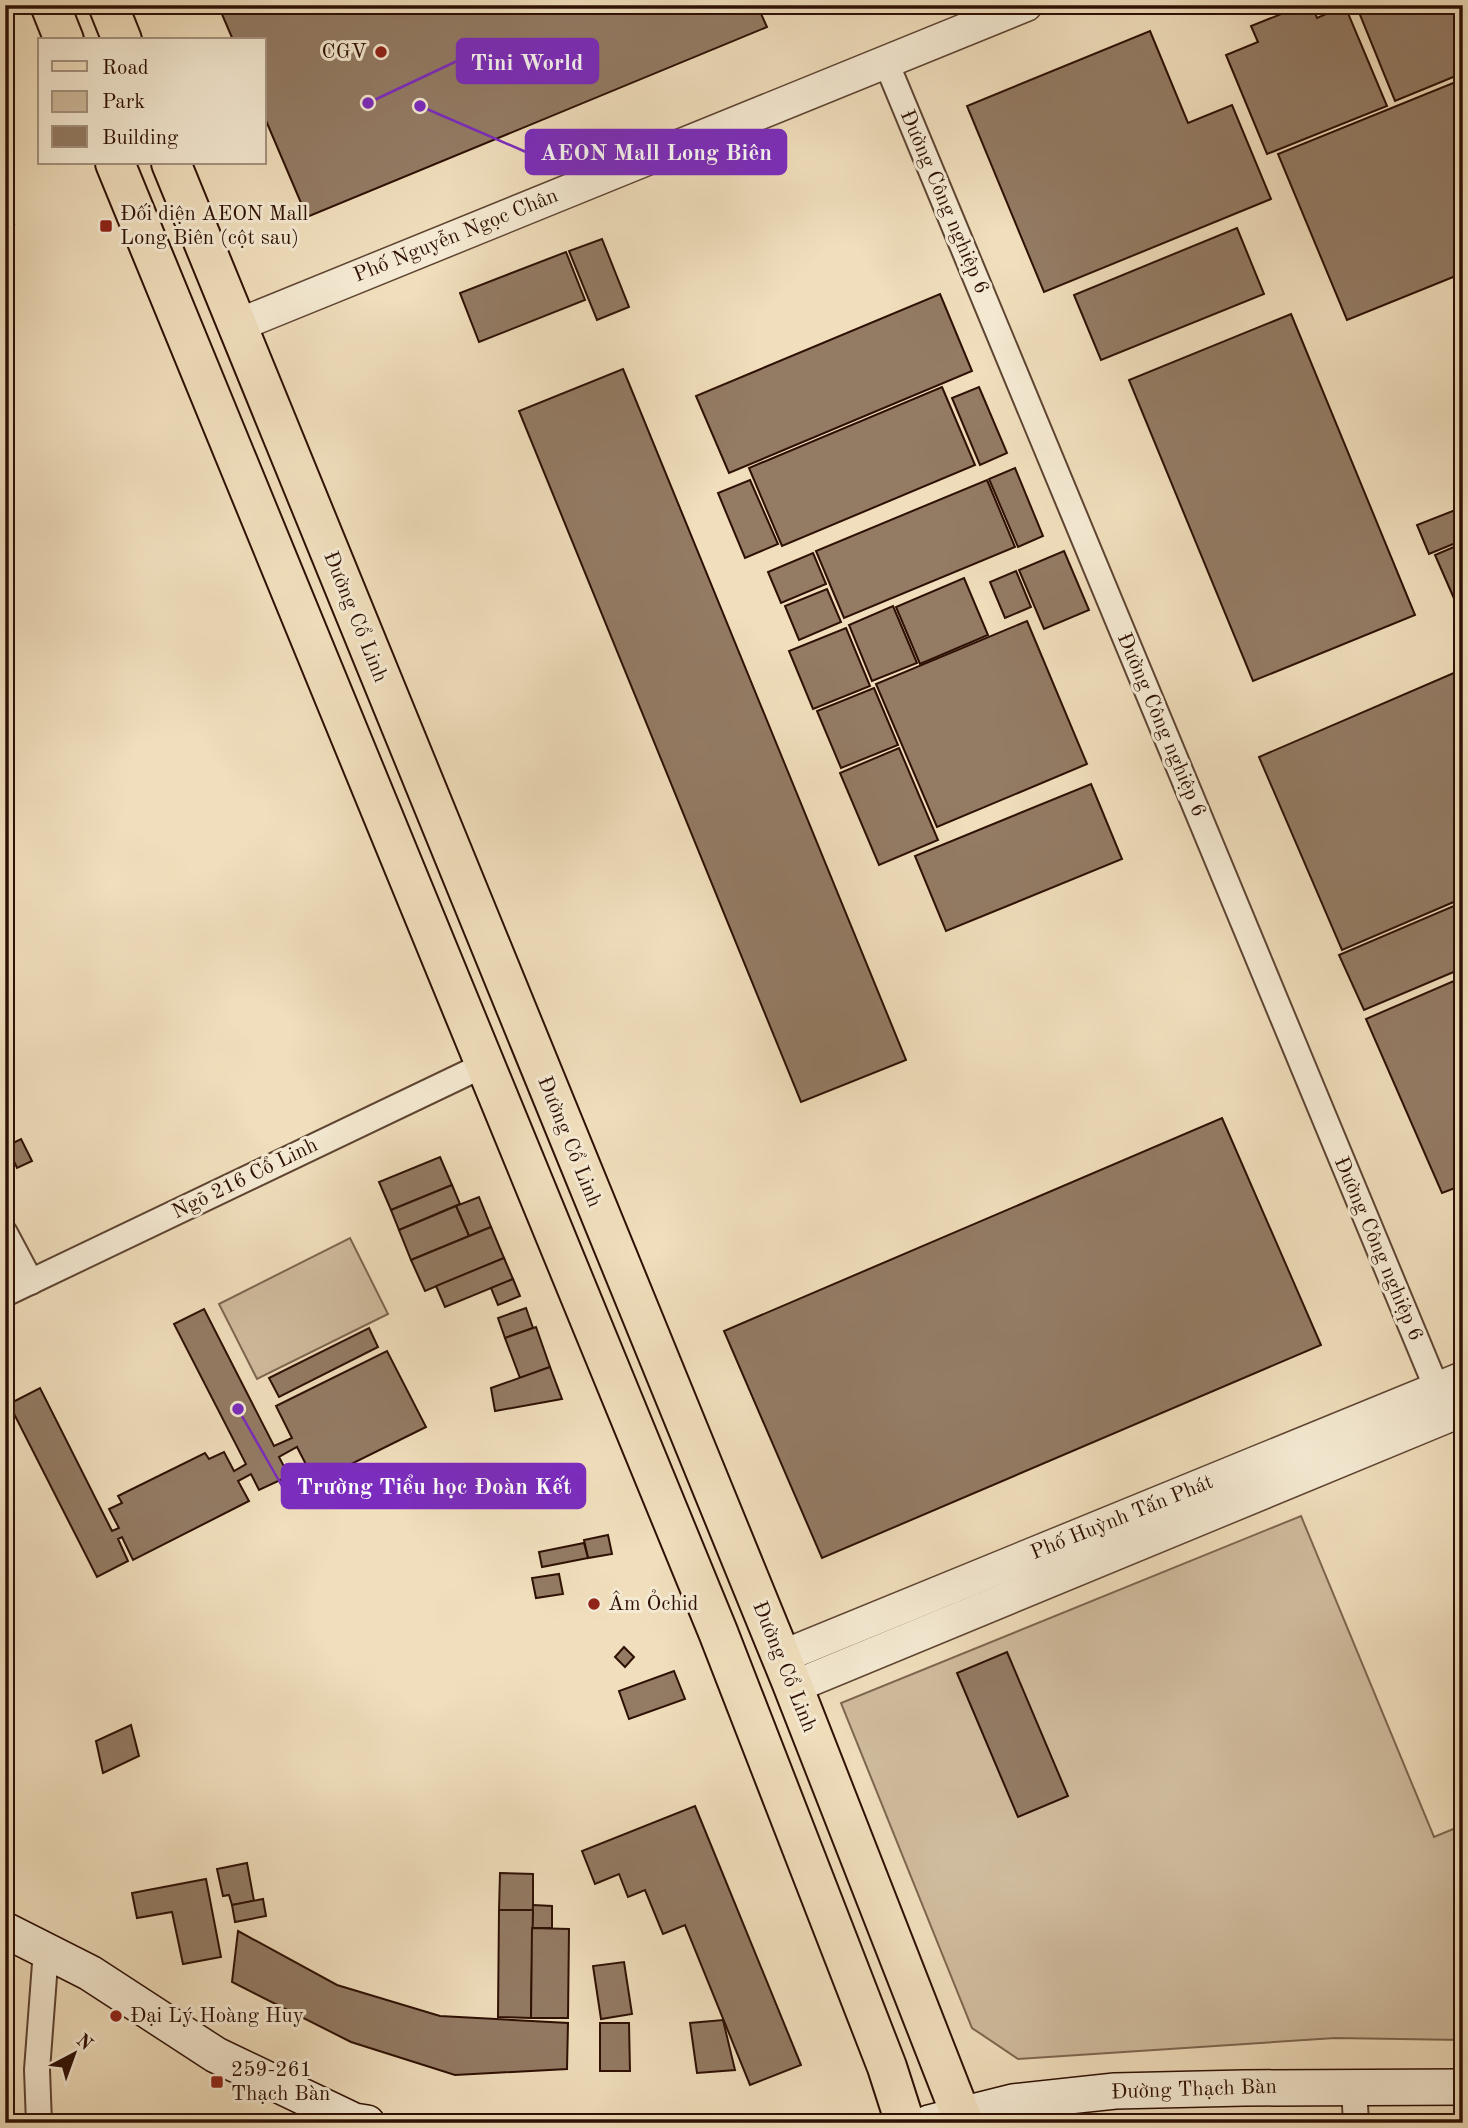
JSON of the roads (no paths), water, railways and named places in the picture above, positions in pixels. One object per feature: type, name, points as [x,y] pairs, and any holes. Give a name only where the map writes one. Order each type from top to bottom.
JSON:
[{"type":"main road","points":[[50,5],[63,38]]},
{"type":"main road","points":[[108,5],[121,38]]},
{"type":"main road","points":[[115,164],[731,1665],[887,2067],[905,2123]]},
{"type":"main road","name":"Đường Cổ Linh","points":[[171,164],[787,1672],[951,2121]]},
{"type":"main road","points":[[5,1930],[90,1973],[216,2055],[332,2117],[366,2123]]},
{"type":"main road","name":"Đường Thạch Bàn","points":[[951,2121],[1013,2102],[1115,2091],[1463,2087]]},
{"type":"street","name":"Phố Nguyễn Ngọc Chân","points":[[236,326],[1026,5]]},
{"type":"street","name":"Đường Công nghiệp 6","points":[[886,62],[1452,1398]]},
{"type":"street","name":"Ngõ 216 Cổ Linh","points":[[5,1294],[484,1065]]},
{"type":"street","points":[[5,1233],[31,1282]]},
{"type":"street","name":"Phố Huỳnh Tấn Phát","points":[[787,1672],[1452,1398]]},
{"type":"street","points":[[39,2123],[37,2070],[46,1951]]},
{"type":"street","points":[[1354,2087],[1356,2123]]},
{"type":"place","name":"CGV","points":[[381,52]]},
{"type":"place","name":"Tini World","points":[[368,103]]},
{"type":"place","name":"AEON Mall Long Biên","points":[[420,106]]},
{"type":"place","name":"Đối diện AEON Mall Long Biên (cột sau)","points":[[106,226]]},
{"type":"place","name":"Trường Tiểu học Đoàn Kết","points":[[238,1409]]},
{"type":"place","name":"Âm Ỏchid","points":[[594,1604]]},
{"type":"place","name":"Đại Lý Hoàng Huy","points":[[116,2016]]},
{"type":"place","name":"259-261 Thạch Bàn","points":[[217,2082]]}]
